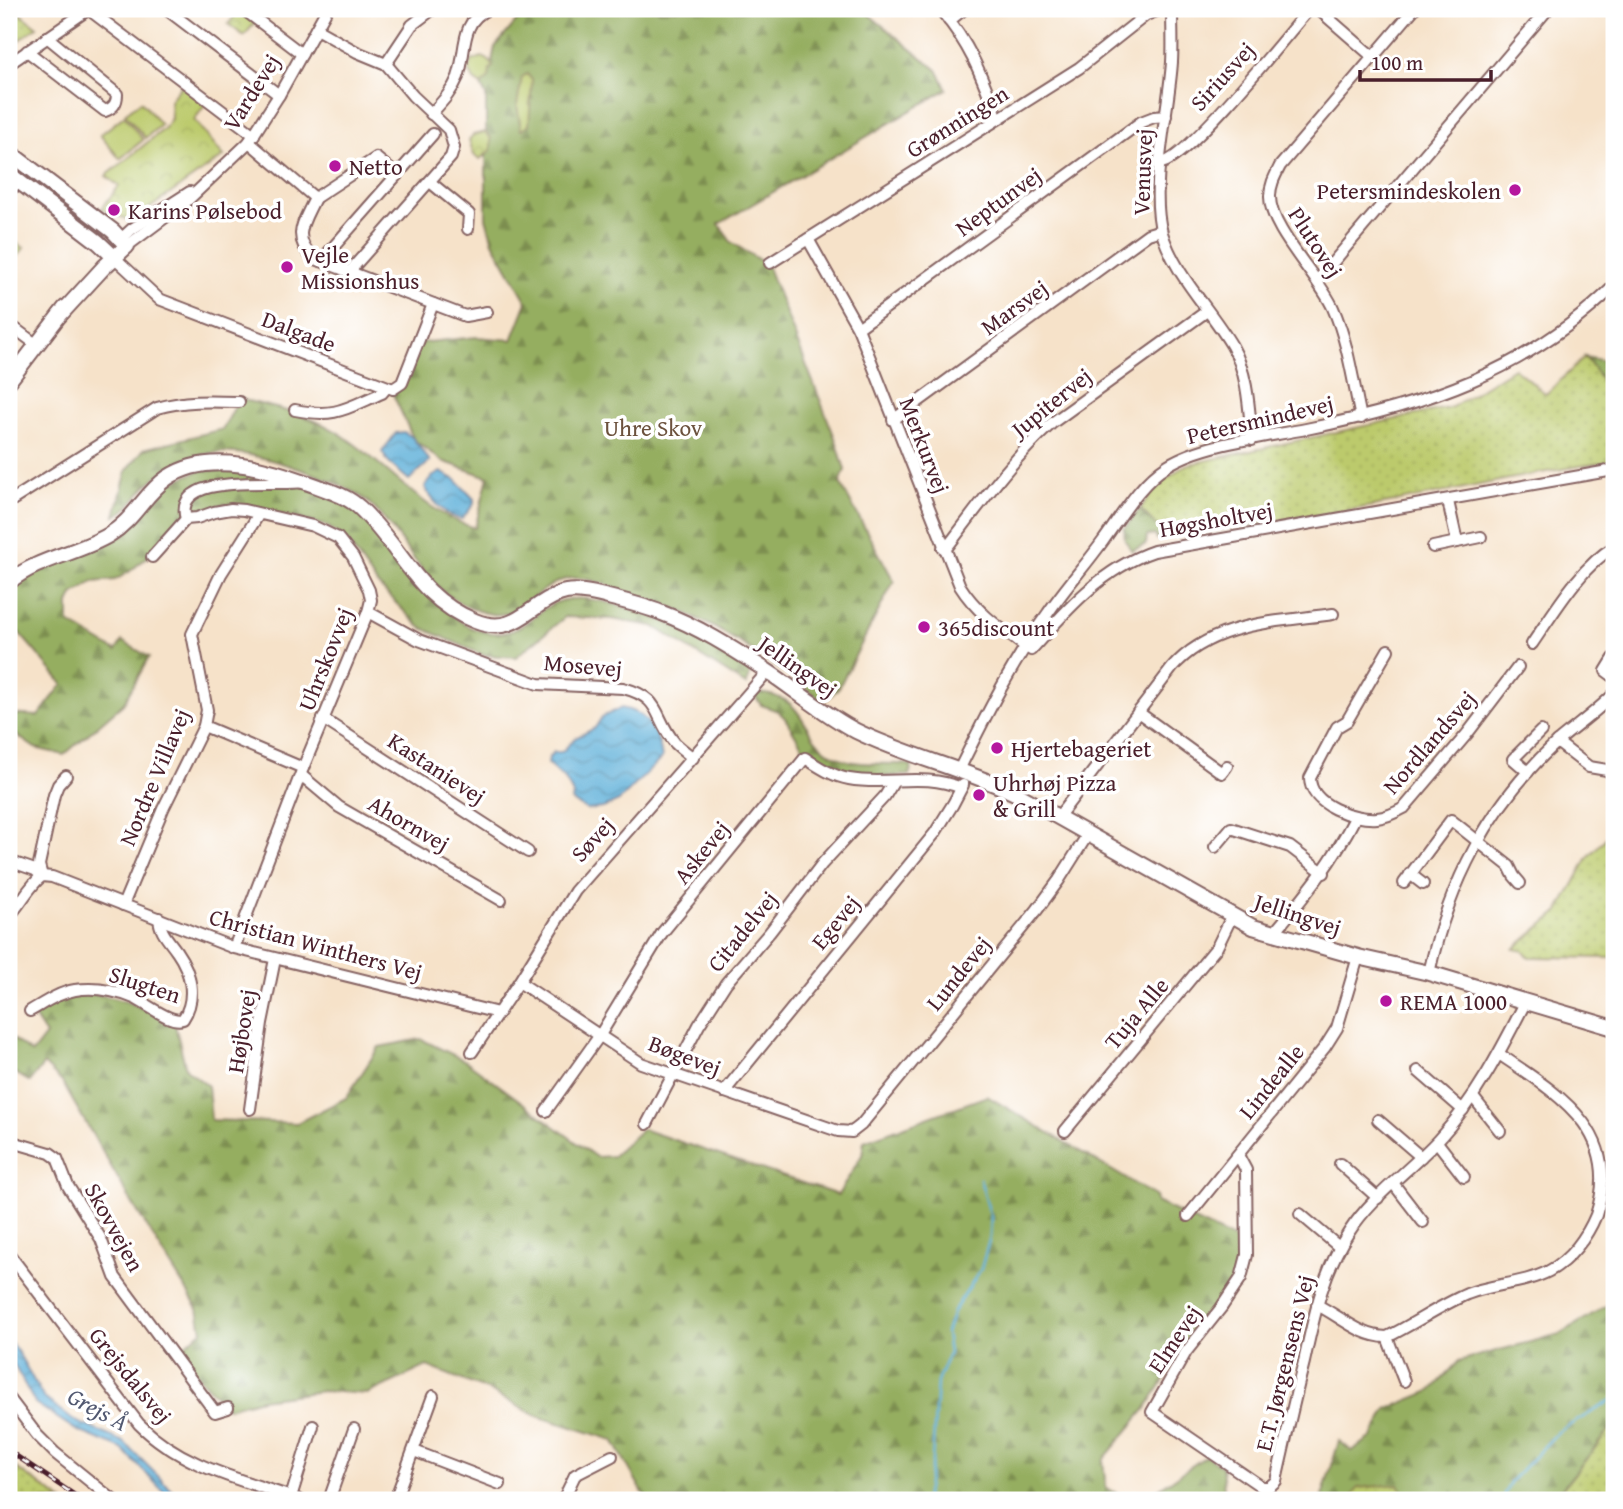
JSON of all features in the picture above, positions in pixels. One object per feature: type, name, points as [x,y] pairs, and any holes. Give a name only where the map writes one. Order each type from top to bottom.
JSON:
[{"type":"main road","points":[[9,152],[88,211],[124,243]]},
{"type":"main road","points":[[12,182],[111,253]]},
{"type":"main road","name":"Vardevej","points":[[9,381],[111,253],[124,243]]},
{"type":"main road","name":"Jellingvej","points":[[9,582],[32,567],[111,533],[135,514],[161,484],[188,468],[234,464],[269,470],[341,496],[359,508],[423,587],[450,608],[478,622],[491,625],[512,623],[558,594],[584,592],[662,613],[768,671],[812,704],[856,730],[915,757],[991,781],[1059,816],[1253,927],[1359,957],[1429,973],[1614,1028]]},
{"type":"street","points":[[9,64],[88,9],[251,139],[315,198]]},
{"type":"street","points":[[166,9],[279,95]]},
{"type":"street","points":[[243,9],[302,54]]},
{"type":"street","name":"Vardevej","points":[[124,243],[131,229],[199,188],[233,159],[251,139],[327,9]]},
{"type":"street","points":[[386,64],[412,25],[433,9]]},
{"type":"street","points":[[431,114],[449,94],[458,76],[468,28],[474,18],[488,9]]},
{"type":"street","points":[[940,9],[974,55],[998,119]]},
{"type":"street","points":[[950,20],[964,9]]},
{"type":"street","name":"Grønningen","points":[[770,263],[1079,68],[1146,15],[1162,9]]},
{"type":"street","name":"Venusvej","points":[[1172,9],[1172,63],[1161,163],[1161,230],[1179,273],[1232,346],[1240,364],[1247,388],[1252,440]]},
{"type":"street","name":"Siriusvej","points":[[1161,163],[1173,158],[1223,109],[1309,9]]},
{"type":"street","points":[[1318,9],[1373,57]]},
{"type":"street","name":"Plutovej","points":[[1361,418],[1334,308],[1318,280],[1277,223],[1271,209],[1272,182],[1280,166],[1414,9]]},
{"type":"street","points":[[1318,280],[1548,9]]},
{"type":"street","points":[[316,29],[357,52],[386,64],[449,131],[454,148],[451,157],[430,182],[349,272]]},
{"type":"street","points":[[27,51],[105,111],[111,109],[117,101],[117,94],[47,37]]},
{"type":"street","name":"Neptunvej","points":[[858,328],[1141,122],[1166,116]]},
{"type":"street","points":[[321,261],[433,134]]},
{"type":"street","points":[[397,175],[376,158],[315,198],[300,237],[305,250],[321,261],[465,316],[487,312]]},
{"type":"street","points":[[430,182],[469,214],[468,229]]},
{"type":"street","name":"Marsvej","points":[[893,420],[1148,234],[1161,230]]},
{"type":"street","name":"Merkurvej","points":[[808,239],[858,328],[960,586],[985,618],[1026,647]]},
{"type":"street","name":"Dalgade","points":[[111,253],[159,299],[387,387]]},
{"type":"street","name":"Petersmindevej","points":[[963,771],[1026,647],[1047,613],[1153,477],[1179,459],[1198,451],[1361,418],[1452,390],[1496,370],[1564,329],[1591,309],[1614,286]]},
{"type":"street","points":[[295,410],[331,413],[382,393],[387,387],[393,389],[402,383],[433,304]]},
{"type":"street","name":"Jupitervej","points":[[943,548],[948,546],[1017,456],[1052,423],[1207,311]]},
{"type":"street","points":[[9,324],[37,345]]},
{"type":"street","points":[[9,502],[157,408],[198,401],[239,402]]},
{"type":"street","name":"Høgsholtvej","points":[[1026,647],[1031,650],[1077,600],[1117,567],[1154,551],[1614,470]]},
{"type":"street","points":[[152,557],[186,519],[184,507],[187,501],[206,488],[255,481],[289,485],[305,482]]},
{"type":"street","points":[[1448,500],[1457,542]]},
{"type":"street","name":"Uhrskovvej","points":[[186,519],[231,509],[313,526],[338,538],[353,557],[371,600],[234,948]]},
{"type":"street","name":"Nordre Villavej","points":[[123,905],[163,809],[204,726],[207,710],[192,634],[221,574],[259,514]]},
{"type":"street","points":[[1433,547],[1481,537]]},
{"type":"street","points":[[1532,644],[1588,569],[1599,556],[1614,547]]},
{"type":"street","name":"Mosevej","points":[[368,612],[419,640],[538,684],[622,688],[634,691],[652,703],[674,742],[692,758]]},
{"type":"street","points":[[1059,816],[1181,657],[1199,643],[1232,629],[1333,614]]},
{"type":"street","name":"Nordlandsvej","points":[[1388,650],[1347,721],[1337,727],[1310,778],[1310,786],[1320,799],[1356,816],[1376,818],[1404,808],[1479,719],[1518,667]]},
{"type":"street","points":[[1614,657],[1606,671],[1614,677]]},
{"type":"street","name":"Søvej","points":[[472,1052],[575,891],[768,671]]},
{"type":"street","points":[[1429,973],[1447,907],[1478,841],[1528,772],[1557,742],[1614,694]]},
{"type":"street","points":[[1138,712],[1222,773],[1227,766]]},
{"type":"street","name":"Kastanievej","points":[[323,719],[528,852]]},
{"type":"street","name":"Ahornvej","points":[[204,726],[302,771],[339,807],[500,900]]},
{"type":"street","points":[[1528,772],[1513,759],[1541,731]]},
{"type":"street","points":[[1557,742],[1589,767],[1607,770],[1612,774]]},
{"type":"street","name":"Askevej","points":[[546,1111],[600,1035],[662,933],[805,758],[832,775],[841,777],[894,781],[933,779],[961,788]]},
{"type":"street","name":"Egevej","points":[[723,1092],[935,832],[961,788],[963,771]]},
{"type":"street","points":[[9,916],[41,876],[39,866],[54,794],[66,776]]},
{"type":"street","name":"Citadelvej","points":[[647,1124],[699,1025],[726,983],[770,932],[822,864],[885,796],[894,781]]},
{"type":"street","points":[[1274,933],[1324,873],[1356,816]]},
{"type":"street","points":[[1423,884],[1407,879],[1451,820],[1509,866],[1520,883]]},
{"type":"street","points":[[1215,847],[1231,828],[1290,847],[1324,873]]},
{"type":"street","name":"Lundevej","points":[[852,1132],[870,1114],[1037,910],[1088,834]]},
{"type":"street","name":"Christian Winthers Vej","points":[[9,861],[35,870],[41,876],[52,877],[234,948],[498,1013]]},
{"type":"street","name":"Tuja Alle","points":[[1065,1131],[1217,947],[1232,916]]},
{"type":"street","name":"Slugten","points":[[30,1011],[58,995],[73,990],[91,989],[134,998],[174,1020],[183,1019],[192,1000],[192,991],[180,956],[160,929],[159,919]]},
{"type":"street","name":"Lindealle","points":[[1188,1216],[1325,1047],[1337,1028],[1359,957]]},
{"type":"street","name":"Højbovej","points":[[250,1109],[262,1023],[275,959]]},
{"type":"street","name":"Bøgevej","points":[[519,982],[641,1063],[838,1131],[852,1132]]},
{"type":"street","name":"E.T. Jørgensens Vej","points":[[1269,1487],[1276,1481],[1326,1273],[1339,1247],[1359,1218],[1437,1142],[1473,1097],[1526,1001]]},
{"type":"street","points":[[1317,1305],[1366,1334],[1387,1337],[1469,1294],[1547,1272],[1565,1261],[1580,1244],[1602,1203],[1607,1180],[1606,1157],[1598,1135],[1574,1107],[1499,1054]]},
{"type":"street","points":[[1418,1071],[1463,1110]]},
{"type":"street","points":[[1473,1097],[1500,1131]]},
{"type":"street","points":[[1378,1120],[1421,1157]]},
{"type":"street","name":"Skovvejen","points":[[9,1141],[50,1153],[57,1158],[68,1186],[108,1253],[115,1277],[215,1412],[228,1408]]},
{"type":"street","points":[[1437,1142],[1464,1177]]},
{"type":"street","name":"Elmevej","points":[[1238,1155],[1246,1170],[1247,1255],[1241,1278],[1186,1352],[1152,1412],[1262,1487],[1269,1487]]},
{"type":"street","points":[[1340,1164],[1378,1198]]},
{"type":"street","points":[[1393,1183],[1423,1222]]},
{"type":"street","points":[[1300,1214],[1339,1247]]},
{"type":"street","name":"Grejsdalsvej","points":[[9,1254],[139,1424],[154,1439],[185,1459],[295,1499],[313,1426]]},
{"type":"street","points":[[1387,1337],[1404,1381]]},
{"type":"street","points":[[395,1500],[433,1396]]},
{"type":"street","points":[[9,1398],[37,1435],[55,1453],[113,1500]]},
{"type":"street","points":[[329,1500],[354,1429]]},
{"type":"street","points":[[414,1451],[500,1484]]},
{"type":"street","points":[[563,1500],[575,1475],[612,1456]]},
{"type":"green space","points":[[9,9],[14,9],[37,27],[15,43],[9,39]]},
{"type":"green space","name":"Uhre Skov","points":[[539,9],[862,9],[937,70],[947,89],[719,224],[731,242],[767,265],[837,443],[845,470],[840,483],[894,581],[838,689],[826,700],[820,699],[744,645],[696,618],[595,581],[582,578],[564,580],[553,584],[513,611],[502,614],[491,614],[469,607],[450,597],[434,583],[368,502],[324,478],[266,459],[222,452],[183,460],[156,477],[129,506],[115,516],[127,470],[144,449],[223,429],[239,399],[296,414],[337,432],[424,502],[475,528],[488,477],[442,461],[414,440],[391,390],[403,383],[418,343],[477,337],[512,340],[527,302],[493,242],[486,218],[486,96],[480,83],[490,70],[495,47],[520,17]]},
{"type":"green space","points":[[239,11],[255,23],[244,36],[228,24]]},
{"type":"green space","points":[[482,57],[493,67],[490,69],[489,78],[481,85],[469,71],[471,61]]},
{"type":"green space","points":[[527,74],[532,80],[529,125],[521,130],[517,105],[522,77]]},
{"type":"green space","points":[[182,85],[206,104],[194,120],[224,156],[131,221],[101,209],[119,186],[106,176],[165,128],[171,118],[170,100]]},
{"type":"green space","points":[[141,101],[161,125],[145,138],[125,114]]},
{"type":"green space","points":[[124,116],[143,140],[120,159],[100,135]]},
{"type":"green space","points":[[485,132],[491,138],[491,150],[480,159],[474,155],[469,140],[473,135]]},
{"type":"green space","points":[[12,239],[24,248],[12,264],[9,261],[9,244]]},
{"type":"green space","points":[[1585,357],[1614,393],[1614,461],[1334,513],[1167,537],[1140,509],[1158,485],[1186,465],[1452,407],[1514,368],[1546,394]]},
{"type":"green space","points":[[1585,357],[1611,362],[1614,360],[1614,393],[1611,392]]},
{"type":"green space","points":[[201,470],[241,472],[282,479],[322,492],[340,502],[366,521],[447,610],[469,627],[494,633],[506,632],[526,623],[552,604],[564,600],[603,602],[653,617],[702,638],[737,658],[750,675],[746,685],[653,626],[611,619],[565,617],[516,657],[483,655],[420,627],[378,585],[346,540],[327,526],[264,510],[224,504],[181,517],[150,555],[129,572],[115,580],[93,582],[73,595],[69,604],[69,623],[116,651],[122,641],[149,657],[123,704],[64,755],[35,748],[9,730],[9,714],[38,716],[63,684],[9,621],[9,590],[29,575],[108,543],[123,534],[172,482]]},
{"type":"green space","points":[[1140,509],[1167,537],[1157,539],[1155,535],[1147,536],[1146,544],[1132,551],[1125,540],[1124,529]]},
{"type":"green space","points":[[757,693],[774,696],[795,708],[821,746],[832,754],[861,763],[912,765],[909,775],[876,777],[841,774],[807,754],[785,718],[778,711],[761,705],[755,696]]},
{"type":"green space","points":[[1614,829],[1614,958],[1529,957],[1524,951],[1514,949],[1559,911],[1588,857]]},
{"type":"green space","points":[[92,994],[135,1005],[175,1025],[186,1069],[208,1086],[211,1120],[297,1123],[346,1098],[379,1047],[421,1039],[466,1061],[596,1157],[613,1156],[642,1129],[838,1195],[862,1155],[864,1141],[987,1096],[1155,1196],[1156,1202],[1244,1244],[1244,1253],[1236,1280],[1192,1336],[1145,1410],[1103,1460],[1106,1489],[1135,1500],[647,1500],[613,1440],[537,1416],[490,1391],[427,1366],[367,1394],[323,1391],[261,1399],[228,1408],[175,1352],[202,1331],[198,1309],[62,1082],[44,1064],[30,1082],[9,1069],[9,1036],[32,1053],[46,1035],[33,1015],[65,996]]},
{"type":"green space","points":[[1614,1301],[1614,1424],[1553,1500],[1321,1500],[1339,1441],[1352,1451],[1372,1437],[1387,1409],[1431,1391],[1459,1361],[1560,1334]]},
{"type":"green space","points":[[1614,1424],[1614,1500],[1553,1500]]},
{"type":"green space","points":[[1206,1456],[1222,1466],[1225,1500],[1143,1500]]},
{"type":"green space","points":[[9,1463],[62,1500],[9,1500]]},
{"type":"green space","points":[[1399,1484],[1407,1500],[1350,1500],[1358,1488]]},
{"type":"water","points":[[404,432],[412,437],[430,461],[409,480],[389,463],[382,452],[396,433]]},
{"type":"water","points":[[441,472],[456,480],[474,499],[474,504],[462,519],[440,507],[425,486],[432,477]]},
{"type":"water","points":[[621,708],[645,719],[655,733],[662,758],[619,801],[603,808],[587,810],[572,801],[573,794],[565,779],[548,764],[549,757],[554,752],[562,752],[575,738],[595,728],[602,717]]},
{"type":"water","points":[[9,1340],[43,1397],[73,1420],[124,1442],[182,1500],[172,1500],[122,1449],[76,1430],[35,1403],[9,1356]]},
{"type":"waterway","points":[[925,1500],[932,1461],[937,1382],[949,1353],[946,1333],[953,1312],[981,1269],[990,1237],[991,1217],[980,1179]]},
{"type":"waterway","points":[[1501,1500],[1511,1481],[1558,1432],[1614,1399]]},
{"type":"railway","points":[[9,1451],[82,1500]]},
{"type":"place","name":"Netto","points":[[335,166]]},
{"type":"place","name":"Petersmindeskolen","points":[[1515,190]]},
{"type":"place","name":"Karins Pølsebod","points":[[114,210]]},
{"type":"place","name":"Vejle Missionshus","points":[[287,267]]},
{"type":"place","name":"365discount","points":[[924,627]]},
{"type":"place","name":"Hjertebageriet","points":[[997,748]]},
{"type":"place","name":"Uhrhøj Pizza & Grill","points":[[979,795]]},
{"type":"place","name":"REMA 1000","points":[[1386,1001]]},
{"type":"water label","name":"Grejs Å","points":[[98,1409]]}]
